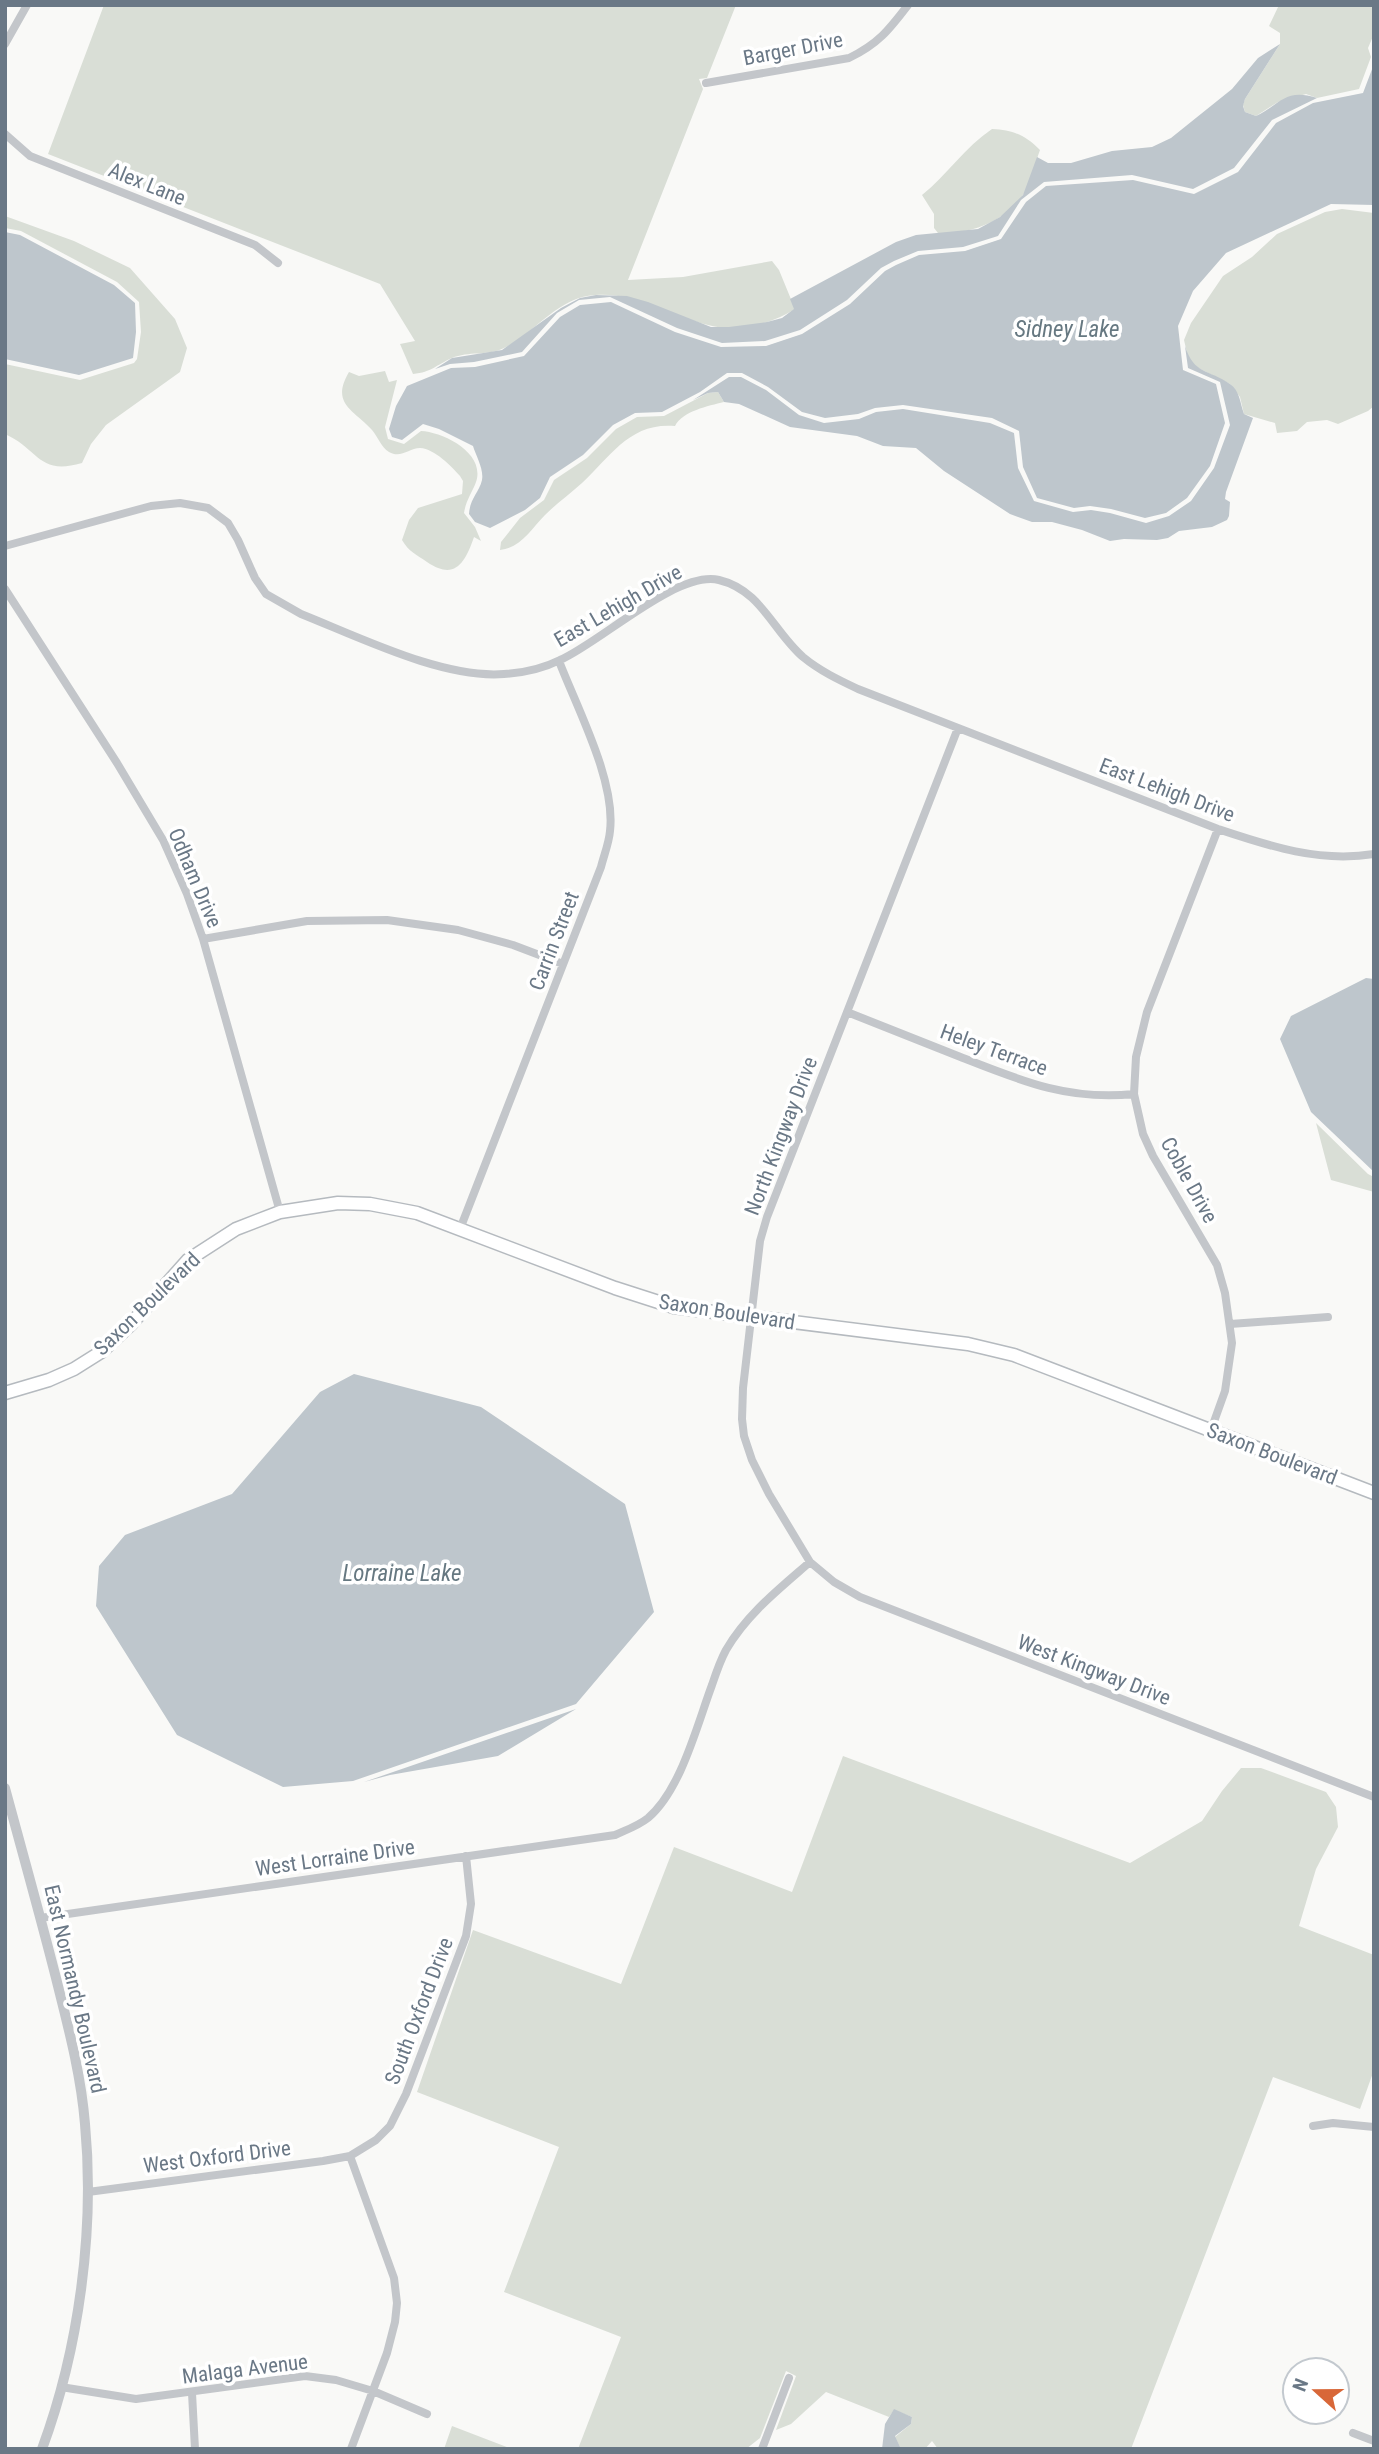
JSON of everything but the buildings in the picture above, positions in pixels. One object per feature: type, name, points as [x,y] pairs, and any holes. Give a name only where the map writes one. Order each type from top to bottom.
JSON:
[{"type":"main road","name":"Saxon Boulevard","points":[[5,1392],[49,1380],[74,1369],[101,1352],[131,1324],[188,1260],[236,1229],[280,1212],[338,1203],[370,1204],[417,1213],[674,1307],[968,1343],[1037,1363],[1374,1493]]},
{"type":"street","points":[[5,44],[27,5]]},
{"type":"street","name":"Barger Drive","points":[[706,83],[849,58],[879,40],[908,5]]},
{"type":"street","name":"Alex Lane","points":[[5,134],[30,156],[255,245],[278,263]]},
{"type":"street","name":"East Lehigh Drive","points":[[5,546],[151,506],[180,503],[208,508],[228,523],[239,540],[255,578],[267,594],[301,614],[431,664],[471,674],[504,674],[559,661],[670,591],[694,580],[715,579],[735,584],[750,594],[785,639],[803,657],[830,676],[858,689],[1218,829],[1272,847],[1319,857],[1374,855]]},
{"type":"street","name":"Odham Drive","points":[[5,589],[163,840],[187,894],[203,939],[280,1212]]},
{"type":"street","name":"Carrin Street","points":[[460,1229],[601,867],[610,832],[611,810],[606,779],[559,661]]},
{"type":"street","name":"North Kingway Drive","points":[[810,1562],[769,1494],[752,1460],[744,1436],[743,1388],[760,1241],[769,1210],[958,728]]},
{"type":"street","name":"Coble Drive","points":[[1211,1430],[1225,1391],[1232,1343],[1225,1293],[1217,1265],[1153,1156],[1143,1134],[1134,1094],[1136,1056],[1147,1012],[1218,829]]},
{"type":"street","points":[[203,939],[307,921],[387,920],[458,930],[513,945],[563,964]]},
{"type":"street","name":"Heley Terrace","points":[[847,1012],[1022,1081],[1063,1093],[1119,1096],[1134,1094]]},
{"type":"street","points":[[1230,1324],[1328,1317]]},
{"type":"street","name":"West Kingway Drive","points":[[810,1562],[834,1582],[860,1597],[1373,1795]]},
{"type":"street","name":"West Lorraine Drive","points":[[40,1918],[615,1835],[633,1828],[648,1818],[662,1803],[675,1783],[724,1653],[738,1630],[810,1562]]},
{"type":"street","name":"East Normandy Boulevard","points":[[5,1788],[76,2056],[85,2123],[88,2192],[82,2279],[75,2330],[42,2449]]},
{"type":"street","name":"South Oxford Drive","points":[[350,2156],[376,2140],[390,2126],[411,2082],[467,1936],[471,1904],[466,1856]]},
{"type":"street","points":[[1313,2126],[1333,2123],[1374,2127]]},
{"type":"street","points":[[350,2156],[394,2278],[397,2302],[396,2322],[387,2353],[351,2449]]},
{"type":"street","name":"West Oxford Drive","points":[[88,2192],[350,2156]]},
{"type":"street","name":"Malaga Avenue","points":[[61,2387],[136,2399],[305,2376],[336,2380],[427,2414]]},
{"type":"street","points":[[762,2449],[789,2378]]},
{"type":"street","points":[[192,2393],[195,2449]]},
{"type":"street","points":[[1353,2433],[1374,2441]]},
{"type":"shaded area","points":[[104,5],[736,5],[707,78],[699,79],[703,89],[628,280],[683,277],[772,261],[779,270],[795,309],[764,323],[730,328],[694,321],[625,297],[582,297],[558,309],[504,348],[458,356],[429,370],[413,374],[400,344],[415,341],[380,284],[48,154]]},
{"type":"shaded area","points":[[1279,5],[1374,5],[1374,34],[1368,48],[1371,57],[1359,89],[1317,98],[1306,94],[1278,102],[1256,116],[1245,112],[1245,99],[1280,44],[1280,33],[1269,26]]},
{"type":"shaded area","points":[[992,129],[1018,134],[1040,150],[1025,192],[1008,211],[987,224],[963,231],[938,233],[934,228],[934,214],[922,195],[973,144]]},
{"type":"shaded area","points":[[1342,209],[1374,213],[1374,406],[1338,424],[1327,420],[1307,422],[1297,431],[1277,433],[1275,423],[1244,414],[1240,397],[1230,384],[1196,367],[1188,357],[1184,340],[1191,323],[1223,276],[1252,257],[1277,234],[1325,212]]},
{"type":"shaded area","points":[[5,216],[74,241],[130,268],[175,319],[187,348],[180,372],[106,425],[91,444],[82,463],[56,466],[47,463],[5,434],[5,364],[80,380],[134,363],[141,332],[139,302],[117,282],[21,231],[5,228]]},
{"type":"shaded area","points":[[385,371],[389,382],[397,380],[385,427],[388,439],[404,444],[421,431],[430,432],[460,446],[475,462],[476,482],[464,513],[475,527],[481,541],[474,537],[463,561],[452,569],[445,570],[427,562],[410,550],[402,540],[409,520],[418,508],[462,494],[463,481],[460,476],[442,459],[426,449],[416,448],[401,454],[389,452],[343,399],[344,383],[349,372],[359,376]]},
{"type":"shaded area","points":[[718,392],[724,402],[690,413],[675,426],[659,426],[633,435],[545,515],[520,542],[500,550],[501,542],[520,518],[544,500],[554,480],[587,458],[616,429],[637,417],[664,416],[708,393]]},
{"type":"shaded area","points":[[1316,1123],[1374,1177],[1374,1192],[1331,1180]]},
{"type":"shaded area","points":[[843,1756],[1130,1863],[1202,1821],[1241,1768],[1261,1768],[1326,1792],[1336,1807],[1338,1827],[1316,1869],[1299,1926],[1374,1955],[1374,2070],[1360,2109],[1273,2077],[1131,2449],[938,2449],[932,2441],[925,2449],[901,2449],[895,2437],[911,2424],[912,2417],[894,2410],[889,2417],[826,2392],[791,2424],[776,2430],[796,2376],[786,2371],[760,2438],[746,2449],[578,2449],[621,2337],[504,2292],[559,2147],[417,2092],[473,1930],[621,1984],[674,1847],[792,1892]]},
{"type":"shaded area","points":[[452,2426],[512,2449],[444,2449]]},
{"type":"water","points":[[1280,44],[1245,99],[1245,112],[1256,116],[1290,96],[1306,95],[1317,98],[1272,120],[1234,168],[1193,189],[1132,175],[1044,182],[1021,200],[998,236],[963,247],[918,251],[894,261],[881,268],[847,300],[800,330],[765,341],[722,343],[677,328],[610,297],[579,300],[557,313],[522,352],[435,369],[452,358],[502,350],[561,308],[580,298],[596,295],[627,296],[711,327],[729,327],[782,318],[794,309],[790,299],[896,242],[916,235],[978,229],[1000,217],[1023,195],[1037,157],[1048,163],[1071,163],[1112,151],[1152,147],[1171,138],[1232,89],[1258,58]]},
{"type":"water","name":"Sidney Lake","points":[[1374,64],[1374,205],[1331,204],[1226,253],[1193,291],[1178,326],[1183,370],[1216,384],[1225,423],[1210,466],[1187,498],[1166,513],[1145,518],[1090,506],[1074,508],[1037,498],[1023,467],[1019,431],[992,418],[903,405],[825,418],[802,412],[768,387],[742,373],[727,373],[700,392],[662,412],[635,413],[613,425],[583,455],[550,477],[540,498],[525,510],[490,528],[475,522],[469,514],[482,476],[473,446],[423,424],[402,440],[392,437],[389,429],[396,406],[407,386],[451,368],[475,367],[524,356],[560,317],[580,305],[611,302],[675,332],[721,347],[766,346],[802,334],[850,304],[885,271],[896,265],[919,255],[965,251],[1001,239],[1026,202],[1046,186],[1133,180],[1194,194],[1238,172],[1276,123],[1313,103],[1363,93]]},
{"type":"water","points":[[5,232],[20,235],[114,285],[135,303],[133,358],[79,375],[5,359]]},
{"type":"water","points":[[1185,346],[1198,367],[1233,387],[1244,414],[1253,418],[1226,492],[1225,499],[1230,502],[1227,520],[1212,527],[1179,531],[1168,538],[1157,540],[1110,541],[1052,522],[1032,522],[1010,514],[944,471],[916,448],[883,446],[857,436],[790,427],[739,404],[724,402],[718,392],[693,400],[729,377],[741,377],[766,390],[799,415],[824,423],[859,419],[876,412],[903,409],[990,423],[1014,433],[1018,468],[1034,501],[1073,512],[1091,510],[1146,523],[1169,516],[1191,501],[1214,468],[1230,425],[1220,382],[1188,368]]},
{"type":"water","points":[[1366,978],[1374,979],[1374,1172],[1311,1112],[1280,1039],[1291,1016]]},
{"type":"water","name":"Lorraine Lake","points":[[354,1374],[481,1407],[625,1504],[654,1612],[576,1704],[353,1781],[283,1787],[177,1735],[96,1606],[99,1566],[125,1535],[232,1494],[320,1392]]},
{"type":"water","points":[[576,1709],[498,1756],[364,1782]]},
{"type":"water","points":[[894,2409],[912,2417],[911,2424],[895,2436],[901,2449],[882,2449],[885,2424]]}]
